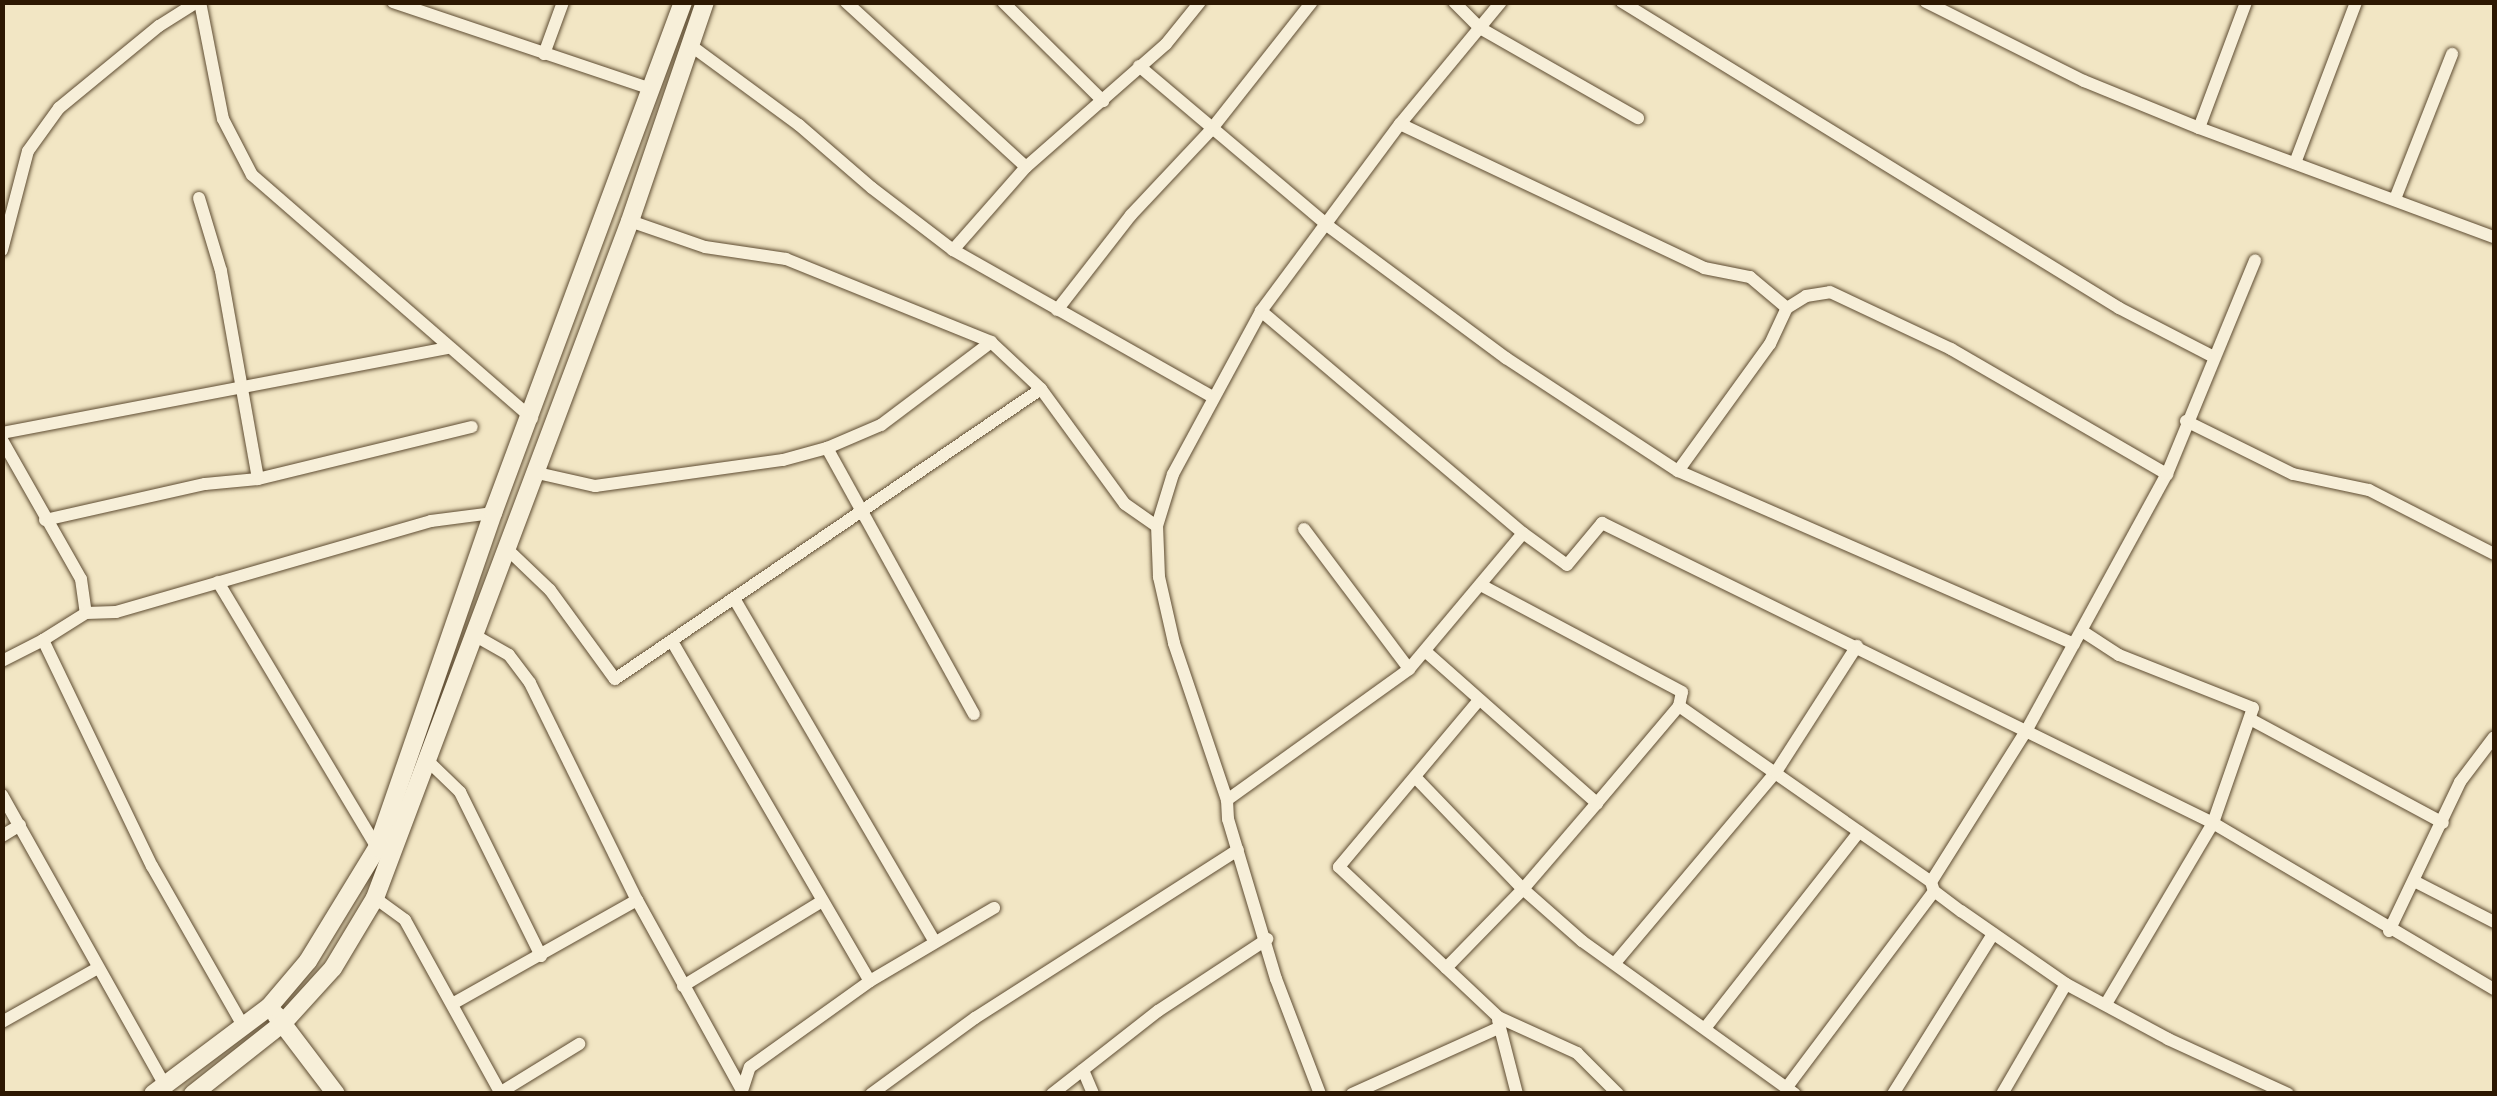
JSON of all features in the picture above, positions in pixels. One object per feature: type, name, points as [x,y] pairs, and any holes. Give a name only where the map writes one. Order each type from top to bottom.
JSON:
[{"type":"main road","points":[[159,1090],[269,1007],[308,961],[377,848],[493,513],[532,418],[682,2]]},
{"type":"main road","points":[[193,1094],[284,1023],[333,968],[375,898],[630,221],[705,2]]},
{"type":"main road","points":[[269,1007],[336,1094]]},
{"type":"street","points":[[2,250],[28,150],[59,108],[159,26],[198,2],[223,120],[252,175],[532,418]]},
{"type":"street","points":[[394,2],[652,90]]},
{"type":"street","points":[[544,54],[563,2]]},
{"type":"street","points":[[846,2],[1026,166]]},
{"type":"street","points":[[1002,2],[1103,101]]},
{"type":"street","points":[[953,250],[1026,166],[1166,44],[1200,2]]},
{"type":"street","points":[[1057,310],[1131,215],[1210,131],[1312,2]]},
{"type":"street","points":[[1454,2],[1480,28],[1638,118]]},
{"type":"street","points":[[1320,1094],[1266,939],[1227,800],[1174,642],[1159,578],[1157,526],[1173,474],[1261,311],[1328,226],[1400,124],[1501,2]]},
{"type":"street","points":[[1622,2],[2102,298],[2214,357]]},
{"type":"street","points":[[1926,2],[2084,81],[2199,128],[2494,237]]},
{"type":"street","points":[[2199,128],[2246,2]]},
{"type":"street","points":[[2295,163],[2356,2]]},
{"type":"street","points":[[690,45],[799,124],[872,188],[953,250],[1212,396]]},
{"type":"street","points":[[2395,199],[2452,54]]},
{"type":"street","points":[[1139,66],[1210,131],[1328,226],[1506,358],[1678,470],[2074,644]]},
{"type":"street","points":[[1400,124],[1704,268],[1750,278],[1788,308]]},
{"type":"street","points":[[199,198],[222,271],[258,479]]},
{"type":"street","points":[[630,221],[705,247],[786,259],[991,342],[1041,389],[1125,504],[1157,526]]},
{"type":"street","points":[[1416,778],[1523,890],[1582,941],[1668,1006],[1706,1026],[1791,1090],[1932,887],[2025,734],[2167,474],[2255,260]]},
{"type":"street","points":[[1678,470],[1770,344],[1788,308],[1806,296],[1830,292],[1951,348],[2167,474]]},
{"type":"street","points":[[1261,311],[1522,533],[1567,565],[1602,522],[1858,646],[2025,734],[2213,823],[2494,989]]},
{"type":"street","points":[[533,472],[596,486],[783,460],[827,448],[881,425],[991,342]]},
{"type":"street","points":[[86,613],[81,578],[45,520],[2,436],[449,348]]},
{"type":"street","points":[[506,548],[550,590],[614,679],[674,643],[860,510],[1041,389]]},
{"type":"street","points":[[2186,420],[2293,474],[2327,477],[2369,490],[2494,554]]},
{"type":"street","points":[[45,520],[205,484],[258,479],[472,428]]},
{"type":"street","points":[[827,448],[974,714]]},
{"type":"street","points":[[2,662],[86,613],[116,612],[431,521],[493,513]]},
{"type":"street","points":[[1304,530],[1408,669]]},
{"type":"street","points":[[1227,800],[1408,669],[1522,533]]},
{"type":"street","points":[[218,582],[377,848]]},
{"type":"street","points":[[1446,968],[1523,890],[1679,706],[1682,692],[1481,585]]},
{"type":"street","points":[[735,600],[935,942]]},
{"type":"street","points":[[2082,631],[2119,655],[2254,708],[2213,823],[2106,1004]]},
{"type":"street","points":[[474,635],[509,655],[530,683],[637,900],[741,1092]]},
{"type":"street","points":[[43,640],[152,866],[244,1027]]},
{"type":"street","points":[[674,643],[870,981]]},
{"type":"street","points":[[1616,964],[1776,772],[1858,646]]},
{"type":"street","points":[[1425,650],[1596,803]]},
{"type":"street","points":[[1479,700],[1339,867],[1498,1022],[1577,1053],[1618,1094]]},
{"type":"street","points":[[1679,706],[1860,832],[1993,934],[2066,984],[2168,1039],[2288,1094]]},
{"type":"street","points":[[2250,720],[2443,823]]},
{"type":"street","points":[[2389,930],[2460,782],[2494,737]]},
{"type":"street","points":[[428,761],[460,792],[541,956]]},
{"type":"street","points":[[2,795],[98,968],[159,1090]]},
{"type":"street","points":[[2,836],[20,825]]},
{"type":"street","points":[[1706,1026],[1860,832]]},
{"type":"street","points":[[871,1094],[974,1018],[1238,850]]},
{"type":"street","points":[[2414,881],[2494,922]]},
{"type":"street","points":[[375,898],[405,920],[501,1093],[579,1044]]},
{"type":"street","points":[[454,1004],[637,900]]},
{"type":"street","points":[[683,986],[822,901]]},
{"type":"street","points":[[741,1092],[750,1068],[870,981],[994,908]]},
{"type":"street","points":[[1893,1094],[1993,934]]},
{"type":"street","points":[[1052,1094],[1158,1011],[1266,939]]},
{"type":"street","points":[[2,1022],[98,968]]},
{"type":"street","points":[[2002,1094],[2066,984]]},
{"type":"street","points":[[1352,1094],[1498,1022]]},
{"type":"street","points":[[1498,1022],[1517,1094]]},
{"type":"street","points":[[1083,1070],[1093,1094]]}]
